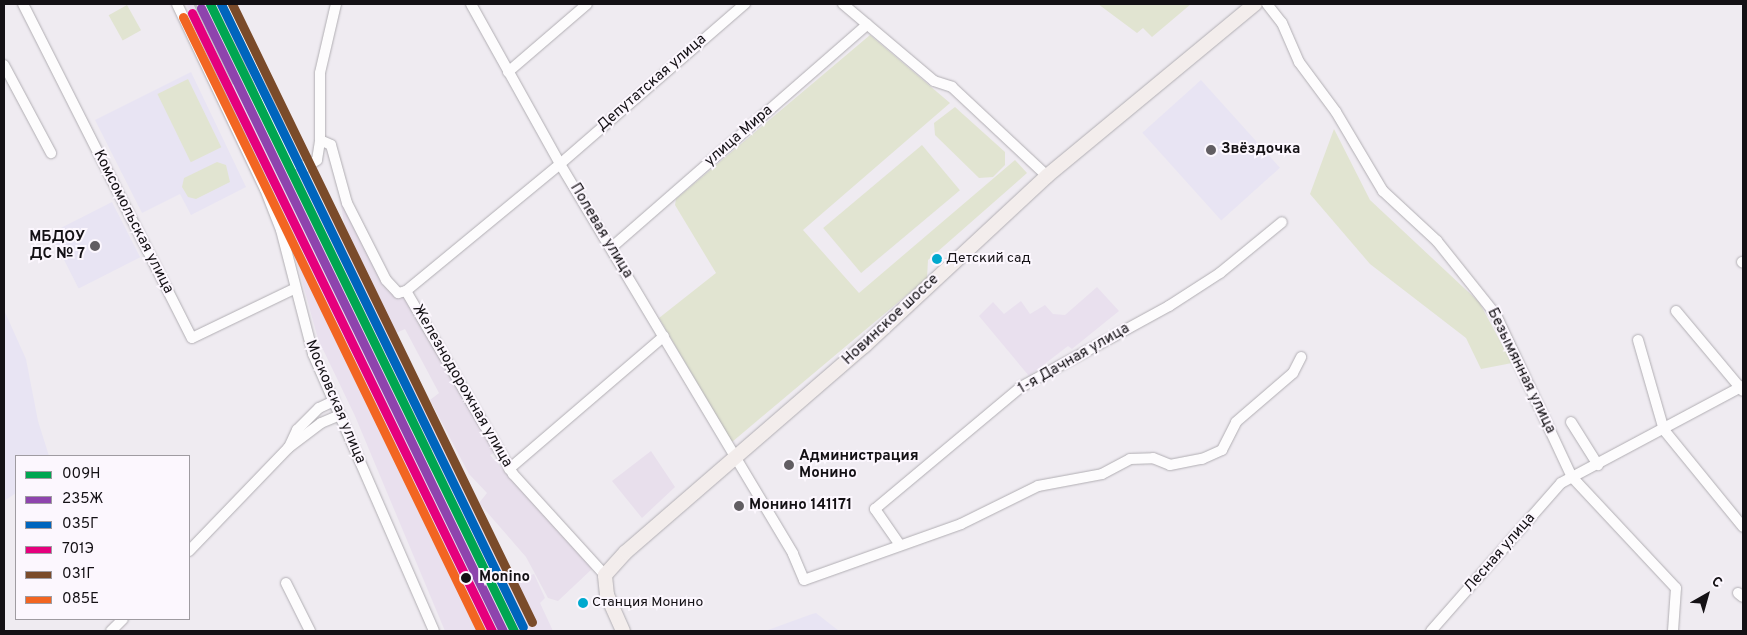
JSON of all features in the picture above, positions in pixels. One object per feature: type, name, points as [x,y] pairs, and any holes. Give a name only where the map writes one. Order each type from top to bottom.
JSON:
[{"type":"main road","name":"Новинское шоссе","points":[[602,576],[626,552],[733,458],[864,346],[1046,176],[1255,4]]},
{"type":"main road","name":"Железнодорожная улица","points":[[602,576],[622,631]]},
{"type":"street","name":"Комсомольская улица","points":[[23,4],[192,338],[294,289]]},
{"type":"street","name":"Московская улица","points":[[177,4],[264,189],[281,230],[294,289],[313,354],[434,631]]},
{"type":"street","points":[[224,4],[286,147],[302,168],[313,164],[329,164],[340,183]]},
{"type":"street","points":[[313,164],[323,142],[320,74],[336,4]]},
{"type":"street","name":"Полевая улица","points":[[471,4],[560,164],[664,336],[733,458],[793,554],[804,580],[900,545]]},
{"type":"street","points":[[508,72],[587,4]]},
{"type":"street","name":"Депутатская улица","points":[[406,291],[560,164],[745,4]]},
{"type":"street","points":[[843,4],[934,81],[952,87],[1046,176]]},
{"type":"street","name":"Безымянная улица","points":[[1267,4],[1282,23],[1299,62],[1336,112],[1383,191],[1437,241],[1496,315],[1572,477],[1676,588],[1672,631]]},
{"type":"street","name":"улица Мира","points":[[611,248],[867,25]]},
{"type":"street","points":[[4,65],[50,153]]},
{"type":"street","name":"Железнодорожная улица","points":[[323,142],[330,145],[340,183],[386,280],[393,290],[406,291],[509,469],[602,576]]},
{"type":"street","name":"1-я Дачная улица","points":[[900,545],[875,509],[1021,387],[1176,301],[1220,273],[1282,222]]},
{"type":"street","points":[[1676,311],[1742,388]]},
{"type":"street","points":[[509,469],[664,336]]},
{"type":"street","points":[[1638,340],[1664,430],[1743,527]]},
{"type":"street","points":[[900,545],[961,524],[1038,486],[1102,474],[1130,459],[1153,458],[1170,465],[1202,459],[1222,450],[1236,422],[1293,373],[1301,357]]},
{"type":"street","name":"Лесная улица","points":[[1431,631],[1562,482],[1742,388]]},
{"type":"street","points":[[288,448],[297,430],[319,408],[334,401]]},
{"type":"street","points":[[190,550],[288,448],[321,423],[340,415]]},
{"type":"street","points":[[1571,422],[1598,464]]},
{"type":"street","points":[[286,583],[310,631]]},
{"type":"street","points":[[111,631],[122,620]]},
{"type":"shaded area","points":[[186,4],[217,4],[316,207],[339,214],[348,246],[514,582],[534,574],[545,598],[540,603],[553,631],[445,631],[355,416],[318,339],[290,237],[265,164]]},
{"type":"shaded area","points":[[191,72],[246,187],[191,215],[180,194],[142,213],[95,120]]},
{"type":"shaded area","name":"Звёздочка","points":[[1201,80],[1280,168],[1221,221],[1142,133]]},
{"type":"shaded area","points":[[338,187],[363,246],[392,294],[410,299],[496,452],[490,455],[593,568],[558,601],[548,598],[526,557],[479,503],[487,493],[469,474],[430,400],[439,393],[405,329],[394,334],[348,246]]},
{"type":"shaded area","name":"МБДОУ ДС № 7","points":[[112,202],[140,257],[79,289],[51,233]]},
{"type":"shaded area","points":[[1097,287],[1119,311],[1072,349],[1068,346],[1029,376],[979,316],[993,302],[1004,314],[1021,301],[1030,314],[1045,305],[1053,314],[1065,315]]},
{"type":"shaded area","points":[[4,310],[26,359],[38,421],[49,455],[15,455],[15,494],[4,501]]},
{"type":"shaded area","points":[[651,451],[675,487],[642,518],[612,481]]},
{"type":"shaded area","points":[[816,613],[839,631],[768,630],[812,614]]},
{"type":"green space","points":[[1098,4],[1191,4],[1152,37],[1143,28],[1137,33]]},
{"type":"green space","points":[[127,5],[141,30],[123,41],[109,15]]},
{"type":"green space","points":[[870,35],[950,103],[803,230],[859,293],[1015,160],[1027,173],[928,260],[927,278],[732,442],[659,318],[716,273],[675,205],[676,199]]},
{"type":"green space","points":[[188,79],[221,147],[191,162],[157,94]]},
{"type":"green space","points":[[955,107],[1005,152],[1005,165],[993,177],[979,178],[935,135],[934,123]]},
{"type":"green space","points":[[1334,129],[1370,200],[1479,302],[1512,363],[1481,369],[1466,338],[1370,264],[1310,194]]},
{"type":"green space","points":[[922,145],[960,190],[861,273],[823,228]]},
{"type":"green space","points":[[217,162],[226,165],[230,182],[196,199],[188,197],[182,187],[184,178]]},
{"type":"railway","points":[[195,4],[233,82]]},
{"type":"transit line","name":"009Н","points":[[210,4],[514,631]]},
{"type":"transit line","name":"035Г","points":[[221,4],[523,627]]},
{"type":"transit line","name":"031Г","points":[[232,4],[532,622]]},
{"type":"transit line","name":"235Ж","points":[[201,8],[503,631]]},
{"type":"transit line","name":"701Э","points":[[192,13],[492,631]]},
{"type":"transit line","name":"085Е","points":[[183,17],[481,631]]},
{"type":"place","name":"Звёздочка","points":[[1211,150]]},
{"type":"place","name":"МБДОУ ДС № 7","points":[[95,246]]},
{"type":"place","name":"Детский сад","points":[[937,259]]},
{"type":"place","name":"Администрация Монино","points":[[789,465]]},
{"type":"place","name":"Монино 141171","points":[[739,506]]},
{"type":"place","name":"Monino","points":[[466,578]]},
{"type":"place","name":"Станция Монино","points":[[583,603]]}]
